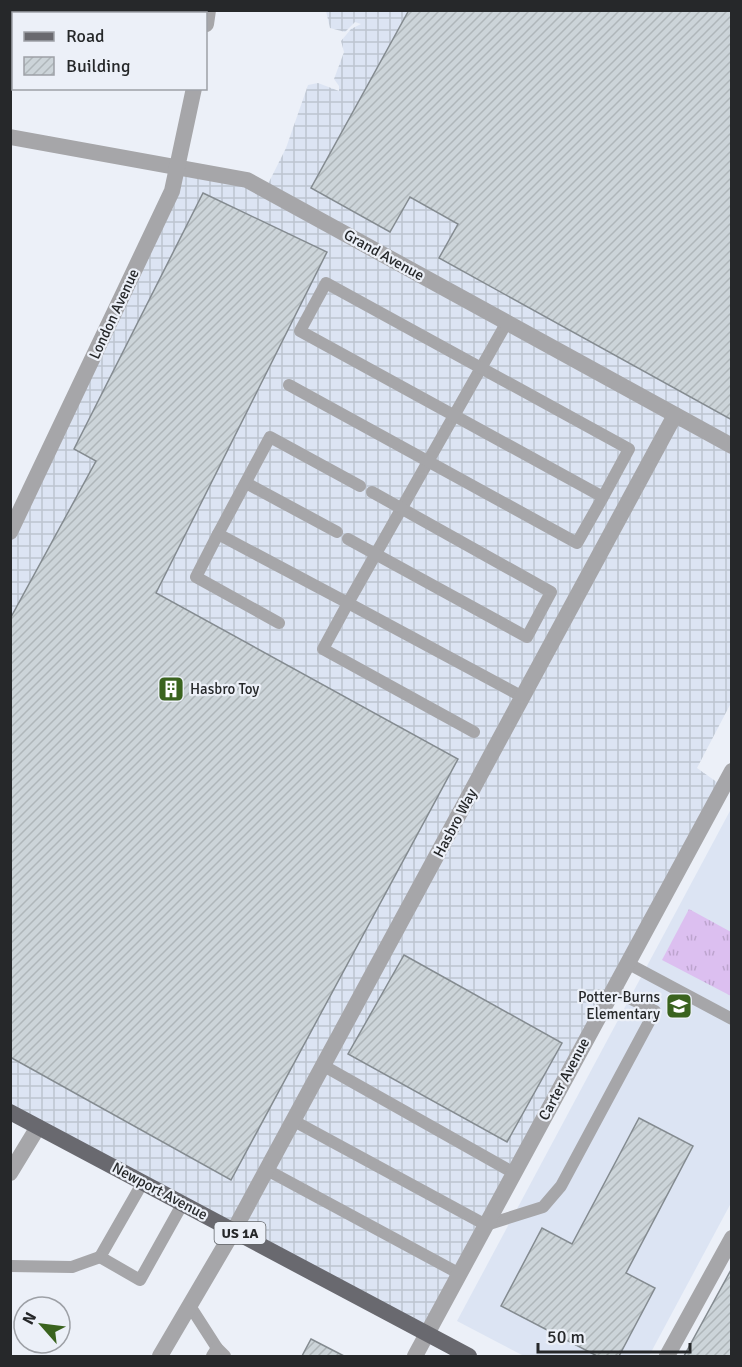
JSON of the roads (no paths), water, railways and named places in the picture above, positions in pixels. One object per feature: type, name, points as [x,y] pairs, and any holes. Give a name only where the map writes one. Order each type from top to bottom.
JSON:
[{"type":"main road","name":"Newport Avenue","points":[[10,1112],[469,1356]]},
{"type":"street","name":"London Avenue","points":[[10,532],[172,190],[179,167],[194,90]]},
{"type":"street","name":"Grand Avenue","points":[[10,136],[247,180],[643,395],[675,416],[732,446]]},
{"type":"street","name":"Hasbro Way","points":[[160,1356],[234,1230],[294,1121],[675,416]]},
{"type":"street","name":"Carter Avenue","points":[[416,1356],[732,771]]},
{"type":"street","points":[[10,1173],[38,1126]]},
{"type":"street","points":[[667,1356],[732,1238]]},
{"type":"lane","points":[[289,385],[577,543],[603,497],[629,449],[326,284],[300,331],[603,497]]},
{"type":"lane","points":[[474,732],[323,649],[400,507],[507,322]]},
{"type":"lane","points":[[279,623],[196,577],[270,437],[360,486]]},
{"type":"lane","points":[[246,483],[527,637],[551,592],[372,492]]},
{"type":"lane","points":[[218,534],[524,697]]},
{"type":"lane","points":[[627,963],[732,1018]]},
{"type":"lane","points":[[294,1121],[486,1225],[543,1207],[561,1186],[655,1011],[612,990]]},
{"type":"lane","points":[[324,1066],[514,1173]]},
{"type":"lane","points":[[267,1170],[460,1274]]},
{"type":"lane","points":[[10,1266],[72,1268],[100,1257],[143,1182]]},
{"type":"lane","points":[[100,1257],[140,1280],[183,1203]]},
{"type":"lane","points":[[190,1306],[218,1353]]},
{"type":"place","name":"Hasbro Toy","points":[[171,689]]},
{"type":"place","name":"Potter-Burns Elementary","points":[[679,1006]]}]
